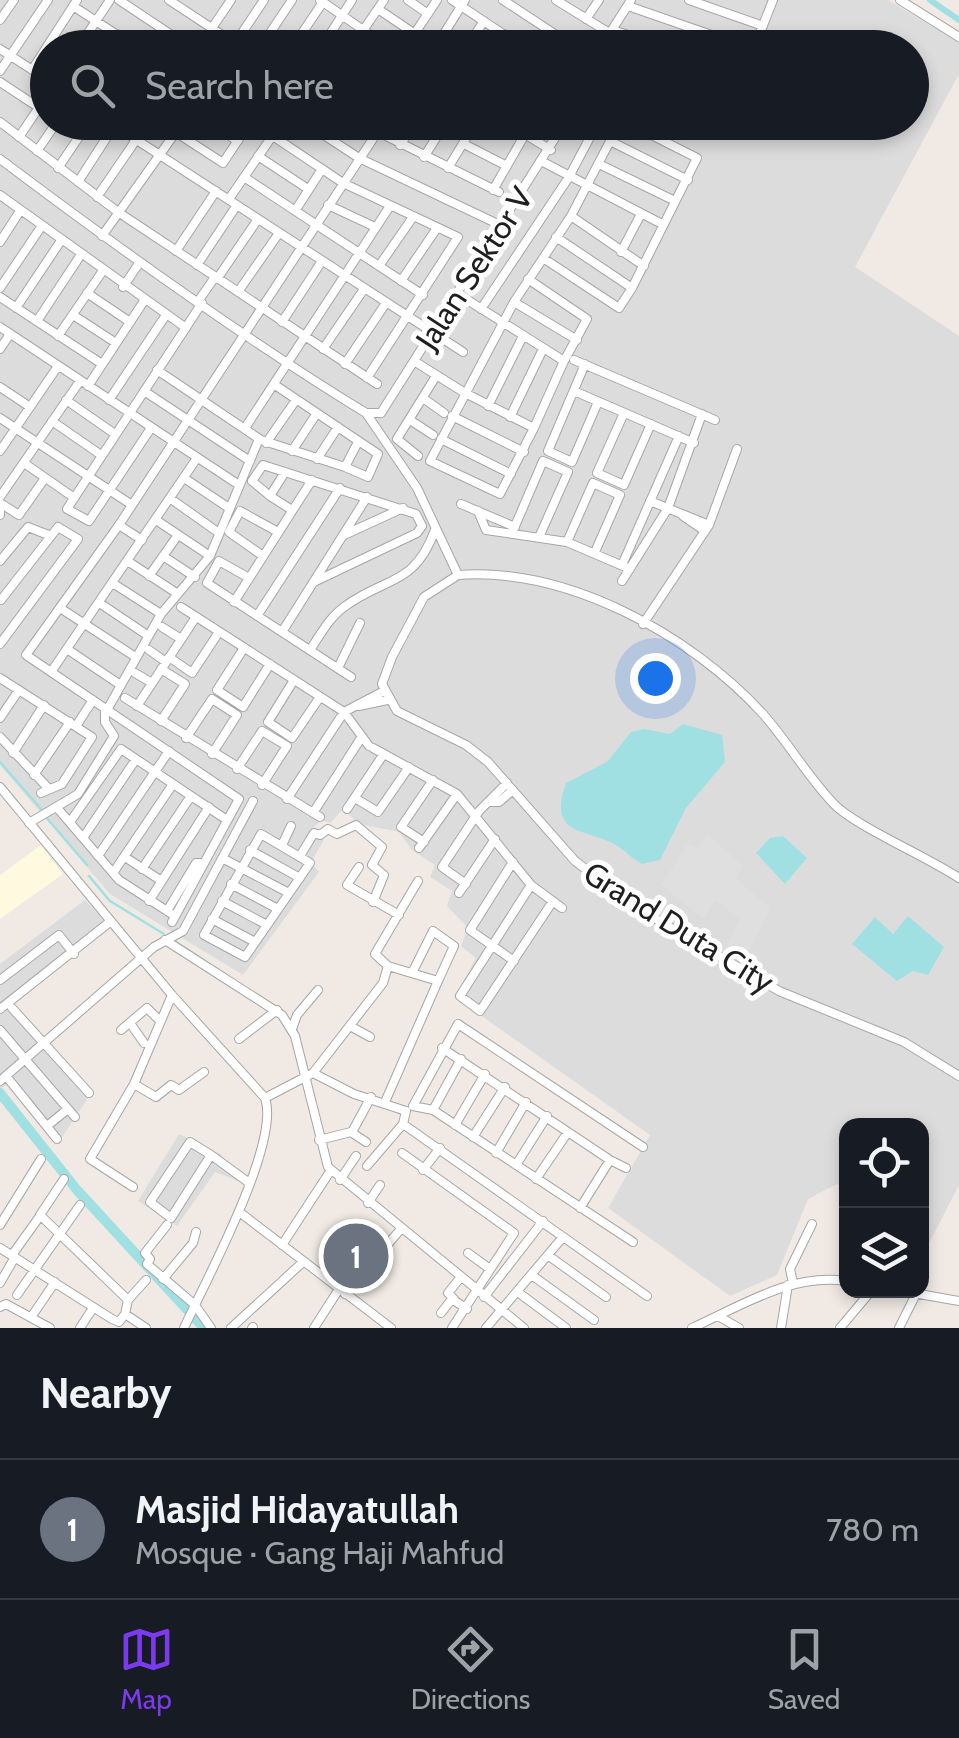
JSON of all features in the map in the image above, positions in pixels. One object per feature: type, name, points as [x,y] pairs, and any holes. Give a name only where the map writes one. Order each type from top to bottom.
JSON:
[{"type":"street","points":[[0,71],[48,0]]},
{"type":"street","points":[[90,30],[110,0]]},
{"type":"street","points":[[119,0],[164,30]]},
{"type":"street","points":[[212,28],[231,0]]},
{"type":"street","points":[[246,30],[264,0]]},
{"type":"street","points":[[272,30],[292,0]]},
{"type":"street","points":[[332,30],[352,0]]},
{"type":"street","points":[[303,30],[321,1],[362,30],[384,0]]},
{"type":"street","points":[[408,0],[428,14]]},
{"type":"street","points":[[417,30],[437,0]]},
{"type":"street","points":[[452,0],[463,3],[498,30]]},
{"type":"street","points":[[503,0],[549,30]]},
{"type":"street","points":[[556,0],[568,3],[607,30]]},
{"type":"street","points":[[586,18],[599,0]]},
{"type":"street","points":[[688,0],[762,26]]},
{"type":"street","points":[[760,30],[772,0]]},
{"type":"street","points":[[900,0],[959,37]]},
{"type":"street","points":[[0,20],[10,1]]},
{"type":"street","points":[[171,1],[215,30]]},
{"type":"street","points":[[58,30],[75,3],[111,30]]},
{"type":"street","points":[[446,30],[463,3]]},
{"type":"street","points":[[612,30],[629,3],[702,30]]},
{"type":"street","points":[[378,9],[408,30]]},
{"type":"street","points":[[478,30],[484,20]]},
{"type":"street","points":[[0,48],[30,69]]},
{"type":"street","points":[[0,82],[30,102]]},
{"type":"street","points":[[18,137],[30,119]]},
{"type":"street","points":[[0,122],[118,212],[376,384]]},
{"type":"street","points":[[37,151],[45,140]]},
{"type":"street","points":[[58,168],[77,140]]},
{"type":"street","points":[[78,182],[103,140]]},
{"type":"street","points":[[97,197],[131,140]]},
{"type":"street","points":[[135,140],[463,352]]},
{"type":"street","points":[[102,236],[171,140]]},
{"type":"street","points":[[187,140],[223,162],[238,141]]},
{"type":"street","points":[[197,265],[244,177],[269,140]]},
{"type":"street","points":[[278,140],[343,183],[458,240],[367,378]]},
{"type":"street","points":[[332,140],[359,158],[502,226]]},
{"type":"street","points":[[18,668],[132,505],[372,140]]},
{"type":"street","points":[[388,140],[496,191],[521,140]]},
{"type":"street","points":[[400,146],[404,140]]},
{"type":"street","points":[[424,157],[435,140]]},
{"type":"street","points":[[448,168],[466,140]]},
{"type":"street","points":[[535,140],[551,150]]},
{"type":"street","name":"Jalan Sektor V","points":[[380,413],[556,140]]},
{"type":"street","points":[[481,309],[570,177],[589,140]]},
{"type":"street","points":[[543,258],[620,308],[688,180],[696,156],[662,140]]},
{"type":"street","points":[[597,295],[569,360],[500,494],[430,461],[436,437],[465,394],[500,321],[571,216],[610,141],[688,180]]},
{"type":"street","points":[[464,144],[506,166]]},
{"type":"street","points":[[258,156],[308,189]]},
{"type":"street","points":[[0,159],[102,236],[366,412],[414,484],[458,576]]},
{"type":"street","points":[[543,162],[662,224]]},
{"type":"street","points":[[599,164],[676,201]]},
{"type":"street","points":[[295,211],[322,169]]},
{"type":"street","points":[[244,177],[423,295]]},
{"type":"street","points":[[176,251],[216,191]]},
{"type":"street","points":[[0,195],[60,242],[186,328]]},
{"type":"street","points":[[328,205],[375,227]]},
{"type":"street","points":[[245,428],[390,206]]},
{"type":"street","points":[[1,237],[20,211]]},
{"type":"street","points":[[621,252],[641,214]]},
{"type":"street","points":[[571,216],[644,266]]},
{"type":"street","points":[[379,266],[413,217]]},
{"type":"street","points":[[151,428],[88,521],[67,508],[258,219]]},
{"type":"street","points":[[0,288],[41,227]]},
{"type":"street","points":[[401,280],[436,228]]},
{"type":"street","points":[[238,292],[280,233]]},
{"type":"street","points":[[556,236],[632,288]]},
{"type":"street","points":[[16,308],[60,242]]},
{"type":"street","points":[[37,321],[80,256]]},
{"type":"street","points":[[282,322],[322,261]]},
{"type":"street","points":[[123,287],[140,262]]},
{"type":"street","points":[[58,336],[102,272]]},
{"type":"street","points":[[528,280],[586,317]]},
{"type":"street","points":[[323,349],[364,289]]},
{"type":"street","points":[[87,294],[130,322]]},
{"type":"street","points":[[458,294],[543,349],[716,420]]},
{"type":"street","points":[[0,297],[102,364]]},
{"type":"street","points":[[45,478],[20,516],[0,500],[66,400],[102,364],[144,302]]},
{"type":"street","points":[[514,302],[576,340]]},
{"type":"street","points":[[345,364],[386,303]]},
{"type":"street","points":[[73,315],[116,343]]},
{"type":"street","points":[[109,400],[166,316]]},
{"type":"street","points":[[0,327],[239,485]]},
{"type":"street","points":[[0,349],[10,334]]},
{"type":"street","points":[[488,406],[524,336]]},
{"type":"street","points":[[510,417],[543,349]]},
{"type":"street","points":[[414,361],[465,394],[534,428]]},
{"type":"street","points":[[585,364],[548,451],[572,462],[598,402]]},
{"type":"street","points":[[0,450],[58,366]]},
{"type":"street","points":[[158,370],[263,441],[368,476],[378,454],[275,385]]},
{"type":"street","points":[[418,456],[396,440],[436,376]]},
{"type":"street","points":[[0,387],[30,406]]},
{"type":"street","points":[[144,391],[250,461]]},
{"type":"street","points":[[574,391],[694,443]]},
{"type":"street","points":[[423,398],[524,452]]},
{"type":"street","points":[[66,400],[115,434]]},
{"type":"street","points":[[29,822],[81,790],[114,736],[105,722],[106,709],[134,656],[160,614],[196,577],[210,556],[250,461],[296,400]]},
{"type":"street","points":[[366,412],[380,413],[382,438]]},
{"type":"street","points":[[292,451],[317,413]]},
{"type":"street","points":[[624,413],[597,473],[624,485],[651,424]]},
{"type":"street","points":[[626,567],[668,508],[702,414]]},
{"type":"street","points":[[0,418],[132,505]]},
{"type":"street","points":[[410,420],[511,474]]},
{"type":"street","points":[[52,421],[102,455]]},
{"type":"street","points":[[317,459],[338,427]]},
{"type":"street","points":[[622,581],[650,501],[679,436]]},
{"type":"street","points":[[345,466],[358,442]]},
{"type":"street","points":[[643,624],[707,528],[737,450]]},
{"type":"street","points":[[52,672],[198,458]]},
{"type":"street","points":[[514,530],[544,461],[568,472],[540,535]]},
{"type":"street","points":[[24,463],[73,497]]},
{"type":"street","points":[[292,510],[253,485],[260,466],[403,508],[416,514],[422,526],[417,533],[316,580]]},
{"type":"street","points":[[270,496],[286,472]]},
{"type":"street","points":[[184,478],[229,508]]},
{"type":"street","points":[[234,602],[312,480]]},
{"type":"street","points":[[567,542],[593,483],[620,495],[595,552]]},
{"type":"street","points":[[258,616],[340,488]]},
{"type":"street","points":[[282,632],[367,497]]},
{"type":"street","points":[[170,499],[219,533]]},
{"type":"street","points":[[650,501],[707,528]]},
{"type":"street","points":[[462,504],[478,511],[486,530],[514,530],[567,542],[626,567]]},
{"type":"street","points":[[344,535],[403,508]]},
{"type":"street","points":[[263,556],[231,536],[240,511],[278,532]]},
{"type":"street","points":[[156,520],[210,556]]},
{"type":"street","points":[[119,524],[142,540]]},
{"type":"street","points":[[0,561],[28,526],[51,536]]},
{"type":"street","points":[[2,637],[21,616],[82,542],[60,526],[1,600],[21,616]]},
{"type":"street","points":[[310,650],[338,611],[412,573],[425,558],[435,530]]},
{"type":"street","points":[[149,576],[178,535]]},
{"type":"street","points":[[425,558],[446,550]]},
{"type":"street","points":[[163,556],[196,577]]},
{"type":"street","points":[[128,562],[178,594]]},
{"type":"street","points":[[249,578],[216,562],[206,583],[352,677]]},
{"type":"street","points":[[287,798],[344,712],[386,695],[385,671],[416,608],[441,583],[458,576],[490,573],[557,583],[643,624],[734,685],[764,715],[836,806],[959,878]]},
{"type":"street","points":[[114,584],[160,614]]},
{"type":"street","points":[[100,604],[147,635]]},
{"type":"street","points":[[181,607],[344,712],[371,747],[456,794],[531,884],[562,908]]},
{"type":"street","points":[[60,608],[134,656]]},
{"type":"street","points":[[137,706],[196,617]]},
{"type":"street","points":[[338,668],[360,623]]},
{"type":"street","points":[[162,627],[181,639]]},
{"type":"street","points":[[165,663],[192,672],[219,632]]},
{"type":"street","points":[[244,648],[217,690],[242,707],[270,664]]},
{"type":"street","points":[[67,650],[119,684]]},
{"type":"street","points":[[148,650],[184,684],[161,721]]},
{"type":"street","points":[[26,655],[238,798],[171,916],[113,874],[59,810]]},
{"type":"street","points":[[135,673],[152,684]]},
{"type":"street","points":[[0,678],[96,740],[63,782],[45,791],[0,737]]},
{"type":"street","points":[[294,680],[268,722],[292,738],[320,696]]},
{"type":"street","points":[[0,718],[19,690]]},
{"type":"street","name":"Grand Duta City","points":[[386,695],[398,711],[466,745],[510,787],[575,861],[638,908],[779,992],[904,1042],[959,1076]]},
{"type":"street","points":[[125,698],[237,770],[317,815],[361,738]]},
{"type":"street","points":[[186,738],[212,699],[237,715],[212,754]]},
{"type":"street","points":[[34,775],[93,700]]},
{"type":"street","points":[[13,753],[44,705]]},
{"type":"street","points":[[237,770],[262,731],[286,746],[262,784]]},
{"type":"street","points":[[70,822],[117,750],[228,820]]},
{"type":"street","points":[[98,856],[168,751]]},
{"type":"street","points":[[348,809],[383,755]]},
{"type":"street","points":[[83,838],[136,760]]},
{"type":"street","points":[[355,798],[378,812],[408,768]]},
{"type":"street","points":[[433,780],[401,827],[421,845],[456,794]]},
{"type":"street","points":[[113,874],[174,784]]},
{"type":"street","points":[[466,884],[442,867],[476,816],[510,787]]},
{"type":"street","points":[[0,788],[172,995],[265,1098],[269,1114],[242,1214],[184,1328]]},
{"type":"street","points":[[142,869],[191,796]]},
{"type":"street","points":[[58,1139],[3,1077],[142,958],[186,926],[253,801]]},
{"type":"street","points":[[148,900],[208,807]]},
{"type":"street","points":[[300,856],[314,832],[320,835],[328,830],[337,834],[356,825],[382,847],[372,865],[384,875],[373,902]]},
{"type":"street","points":[[282,845],[291,826]]},
{"type":"street","points":[[186,926],[245,957],[310,864],[260,834],[204,935]]},
{"type":"street","points":[[459,893],[494,839]]},
{"type":"street","points":[[250,850],[300,878]]},
{"type":"street","points":[[125,857],[160,880]]},
{"type":"street","points":[[222,858],[288,893]]},
{"type":"street","points":[[513,862],[470,930],[514,961]]},
{"type":"street","points":[[360,867],[347,885],[399,915]]},
{"type":"street","points":[[418,881],[375,955],[388,966],[438,981]]},
{"type":"street","points":[[232,884],[278,910]]},
{"type":"street","points":[[531,884],[460,996],[480,1011],[553,901]]},
{"type":"street","points":[[222,902],[267,925]]},
{"type":"street","points":[[212,919],[255,942]]},
{"type":"street","points":[[0,1009],[111,921]]},
{"type":"street","points":[[385,1102],[454,946],[432,931],[412,973]]},
{"type":"street","points":[[0,980],[60,934],[74,954]]},
{"type":"street","points":[[165,940],[277,1010],[292,1029],[309,1074],[319,1140],[331,1170],[524,1328]]},
{"type":"street","points":[[265,1098],[309,1074],[377,991],[388,966]]},
{"type":"street","points":[[292,1029],[296,1015],[318,990]]},
{"type":"street","points":[[134,1187],[90,1162],[134,1084],[158,1020],[172,995]]},
{"type":"street","points":[[12,1008],[88,1093]]},
{"type":"street","points":[[121,1030],[146,1008],[158,1020]]},
{"type":"street","points":[[239,1039],[277,1010]]},
{"type":"street","points":[[130,1022],[144,1044]]},
{"type":"street","points":[[348,1149],[366,1164],[404,1124],[453,1027],[460,1025],[643,1147]]},
{"type":"street","points":[[350,1026],[370,1038]]},
{"type":"street","points":[[0,1030],[4,1043],[25,1060],[75,1117]]},
{"type":"street","points":[[442,1048],[626,1168]]},
{"type":"street","points":[[432,1110],[461,1059]]},
{"type":"street","points":[[227,1075],[234,1067]]},
{"type":"street","points":[[134,1084],[156,1098],[171,1085],[179,1090],[204,1072]]},
{"type":"street","points":[[309,1074],[354,1094],[409,1109],[432,1110],[634,1242]]},
{"type":"street","points":[[455,1125],[485,1074]]},
{"type":"street","points":[[473,1137],[505,1088]]},
{"type":"street","points":[[319,1140],[351,1132],[371,1097]]},
{"type":"street","points":[[496,1153],[526,1102]]},
{"type":"street","points":[[47,1126],[68,1109]]},
{"type":"street","points":[[516,1165],[547,1116]]},
{"type":"street","points":[[404,1124],[647,1296]]},
{"type":"street","points":[[351,1132],[366,1142]]},
{"type":"street","points":[[536,1179],[568,1132]]},
{"type":"street","points":[[211,1156],[171,1218],[150,1205],[188,1142],[211,1156],[248,1182]]},
{"type":"street","points":[[423,1170],[440,1148]]},
{"type":"street","points":[[402,1153],[513,1232],[452,1328]]},
{"type":"street","points":[[342,1177],[356,1156]]},
{"type":"street","points":[[1,1222],[41,1159]]},
{"type":"street","points":[[580,1208],[610,1160]]},
{"type":"street","points":[[282,1245],[331,1170]]},
{"type":"street","points":[[0,1283],[13,1256],[64,1179]]},
{"type":"street","points":[[368,1204],[380,1186]]},
{"type":"street","points":[[17,1295],[80,1205]]},
{"type":"street","points":[[242,1214],[391,1328]]},
{"type":"street","points":[[40,1216],[128,1300]]},
{"type":"street","points":[[485,1296],[543,1221]]},
{"type":"street","points":[[782,1328],[791,1284],[790,1269],[812,1224]]},
{"type":"street","points":[[167,1225],[146,1254],[150,1259],[147,1264],[211,1328]]},
{"type":"street","points":[[314,1328],[400,1230]]},
{"type":"street","points":[[164,1278],[193,1242],[196,1232]]},
{"type":"street","points":[[486,1328],[563,1237]]},
{"type":"street","points":[[0,1248],[120,1322],[128,1300],[146,1280]]},
{"type":"street","points":[[468,1252],[490,1269]]},
{"type":"street","points":[[549,1256],[606,1297]]},
{"type":"street","points":[[231,1328],[303,1262]]},
{"type":"street","points":[[533,1276],[594,1320]]},
{"type":"street","points":[[460,1278],[448,1293],[467,1309]]},
{"type":"street","points":[[692,1328],[791,1284],[818,1278],[839,1280]]},
{"type":"street","points":[[34,1312],[54,1282]]},
{"type":"street","points":[[519,1293],[566,1328]]},
{"type":"street","points":[[929,1296],[959,1301]]},
{"type":"street","points":[[845,1326],[866,1298]]},
{"type":"street","points":[[899,1328],[914,1298]]},
{"type":"street","points":[[441,1314],[454,1299]]},
{"type":"street","points":[[0,1307],[6,1304],[50,1328]]},
{"type":"street","points":[[80,1328],[93,1308]]},
{"type":"street","points":[[124,1314],[146,1328]]},
{"type":"street","points":[[718,1316],[740,1328]]},
{"type":"street","points":[[106,1328],[112,1319]]},
{"type":"shaded area","points":[[0,0],[888,0],[959,42],[959,74],[929,130],[929,30],[30,30],[30,140],[923,140],[855,267],[959,336],[959,1185],[929,1243],[929,1118],[839,1118],[839,1185],[808,1199],[777,1275],[730,1296],[608,1208],[650,1135],[455,997],[476,958],[461,946],[468,928],[447,906],[452,891],[430,877],[435,865],[412,850],[399,832],[359,824],[343,809],[330,823],[322,820],[311,829],[324,840],[311,862],[319,872],[243,975],[110,894],[0,765]]},
{"type":"shaded area","points":[[708,835],[743,866],[735,878],[771,908],[745,959],[725,948],[740,919],[716,900],[703,918],[661,885],[687,845],[698,848]]},
{"type":"shaded area","points":[[41,845],[63,874],[0,919],[0,875]]},
{"type":"shaded area","points":[[85,900],[110,925],[13,1003],[92,1092],[57,1145],[7,1084],[0,1089],[0,964]]},
{"type":"shaded area","points":[[179,1134],[222,1155],[221,1161],[240,1170],[238,1181],[215,1172],[177,1226],[138,1201]]},
{"type":"water","points":[[683,724],[722,735],[725,762],[686,808],[660,860],[642,864],[616,845],[566,822],[561,801],[566,783],[607,762],[631,732],[644,729],[670,734]]},
{"type":"water","points":[[783,836],[807,858],[785,884],[756,853],[770,838]]},
{"type":"water","points":[[908,916],[944,947],[928,975],[913,971],[897,981],[852,944],[875,917],[893,934]]},
{"type":"waterway","points":[[930,0],[959,20]]},
{"type":"waterway","points":[[0,762],[42,810]]},
{"type":"waterway","points":[[45,816],[87,865]]},
{"type":"waterway","points":[[89,876],[110,901],[164,934]]},
{"type":"waterway","points":[[176,942],[225,974]]},
{"type":"waterway","points":[[296,1028],[306,1064]]},
{"type":"waterway","points":[[0,1093],[77,1190],[204,1328]]},
{"type":"waterway","points":[[795,1280],[826,1276]]},
{"type":"place","name":"Masjid Hidayatullah","points":[[356,1256]]}]
